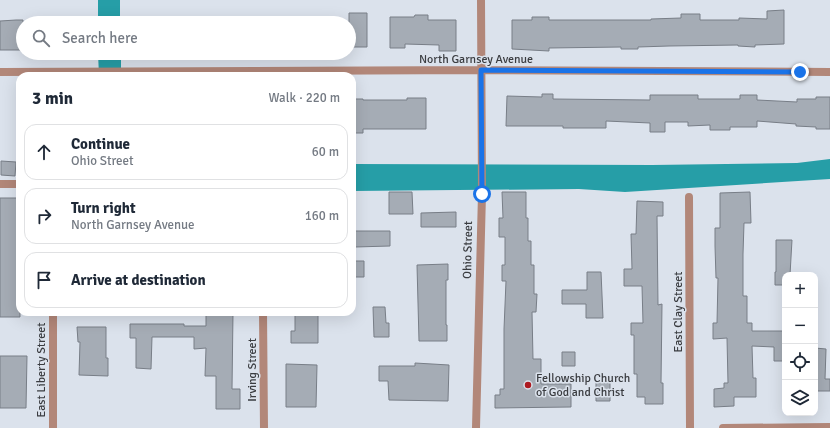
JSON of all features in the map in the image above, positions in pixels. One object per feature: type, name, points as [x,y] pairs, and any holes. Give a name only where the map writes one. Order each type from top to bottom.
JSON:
[{"type":"street","name":"Ohio Street","points":[[476,428],[482,194],[481,0]]},
{"type":"street","name":"North Garnsey Avenue","points":[[0,72],[481,70],[830,72]]},
{"type":"street","points":[[0,184],[16,184]]},
{"type":"street","name":"East Clay Street","points":[[689,197],[690,428]]},
{"type":"street","name":"East Liberty Street","points":[[53,316],[53,428]]},
{"type":"street","name":"Irving Street","points":[[263,316],[264,428]]},
{"type":"street","points":[[723,428],[830,428]]},
{"type":"water","points":[[98,0],[120,0],[120,16],[98,16]]},
{"type":"water","points":[[98,60],[121,60],[121,72],[99,72]]},
{"type":"water","points":[[830,159],[830,179],[625,192],[579,189],[356,191],[356,164],[652,165],[797,163]]},
{"type":"building","points":[[784,10],[784,44],[755,45],[755,47],[738,45],[669,46],[638,47],[638,49],[621,49],[621,47],[549,48],[549,51],[512,49],[512,20],[532,20],[532,17],[549,17],[549,20],[651,20],[681,18],[681,14],[700,14],[700,20],[739,20],[739,18],[767,19],[767,11]]},
{"type":"building","points":[[349,13],[367,13],[367,47],[356,47],[356,16],[349,16]]},
{"type":"building","points":[[415,15],[428,15],[428,20],[456,20],[456,51],[439,51],[439,45],[405,44],[405,48],[390,48],[390,17],[414,17]]},
{"type":"building","points":[[16,20],[16,50],[0,50],[0,21]]},
{"type":"building","points":[[542,94],[553,94],[553,99],[650,100],[650,95],[698,95],[698,99],[740,99],[740,95],[757,95],[757,100],[797,102],[797,99],[830,97],[830,129],[816,129],[816,127],[796,126],[796,124],[757,121],[757,127],[730,127],[730,130],[710,130],[710,125],[688,126],[688,122],[665,122],[665,132],[650,132],[650,123],[606,121],[606,128],[506,126],[507,96],[542,97]]},
{"type":"building","points":[[407,98],[426,98],[426,129],[363,129],[363,133],[356,133],[356,99],[407,100]]},
{"type":"building","points":[[1,161],[16,162],[15,176],[1,175]]},
{"type":"building","points":[[389,192],[412,192],[413,214],[389,214]]},
{"type":"building","points":[[502,192],[526,192],[528,241],[531,241],[531,265],[534,265],[534,294],[537,294],[536,312],[532,312],[533,359],[541,359],[541,384],[571,384],[571,407],[495,408],[495,395],[500,395],[500,389],[504,389],[506,281],[502,281],[502,265],[505,265],[505,237],[499,237],[499,218],[503,218]]},
{"type":"building","points":[[750,192],[751,223],[744,223],[743,254],[743,296],[747,296],[747,323],[752,323],[752,331],[782,331],[782,361],[774,361],[774,347],[752,346],[753,378],[756,378],[756,397],[734,397],[734,406],[714,407],[714,389],[724,388],[724,383],[728,383],[727,338],[713,339],[713,323],[717,323],[718,278],[716,278],[715,228],[720,228],[720,193]]},
{"type":"building","points":[[0,198],[16,198],[16,316],[20,317],[0,317]]},
{"type":"building","points":[[637,201],[663,202],[663,216],[657,216],[658,305],[662,304],[661,383],[663,383],[663,404],[645,404],[645,397],[637,397],[637,374],[634,374],[634,335],[631,335],[631,323],[643,323],[642,286],[624,286],[624,269],[632,269],[631,234],[636,234]]},
{"type":"building","points":[[456,212],[456,227],[421,227],[421,213]]},
{"type":"building","points":[[356,231],[390,231],[390,246],[356,247]]},
{"type":"building","points":[[776,240],[792,240],[790,272],[782,272],[782,285],[775,285]]},
{"type":"building","points":[[356,261],[364,261],[364,277],[356,277]]},
{"type":"building","points":[[448,264],[448,280],[446,280],[447,341],[419,341],[417,265]]},
{"type":"building","points":[[587,272],[601,272],[603,318],[586,318],[586,304],[562,304],[562,290],[587,290]]},
{"type":"building","points":[[373,307],[385,307],[386,323],[389,323],[389,337],[374,337]]},
{"type":"building","points":[[206,316],[233,316],[232,389],[240,389],[240,409],[216,409],[216,376],[205,376],[206,348],[194,349],[194,337],[152,337],[151,369],[136,368],[136,338],[130,338],[130,324],[184,324],[184,326],[206,326]]},
{"type":"building","points":[[295,316],[318,316],[318,343],[291,343],[291,331],[295,331]]},
{"type":"building","points":[[77,327],[106,327],[106,358],[108,358],[108,376],[79,375],[80,342],[78,342]]},
{"type":"building","points":[[818,348],[826,349],[825,379],[830,379],[830,391],[818,391]]},
{"type":"building","points":[[562,352],[575,352],[575,366],[562,366]]},
{"type":"building","points":[[0,356],[27,356],[26,408],[0,408]]},
{"type":"building","points":[[415,363],[449,365],[448,401],[389,400],[388,381],[379,381],[379,366],[415,366]]},
{"type":"building","points":[[286,364],[317,365],[316,407],[286,407]]},
{"type":"building","points":[[596,382],[610,382],[610,401],[596,401]]},
{"type":"place","name":"Fellowship Church of God and Christ","points":[[528,385]]},
{"type":"route","points":[[482,194],[481,70],[800,72]]}]
